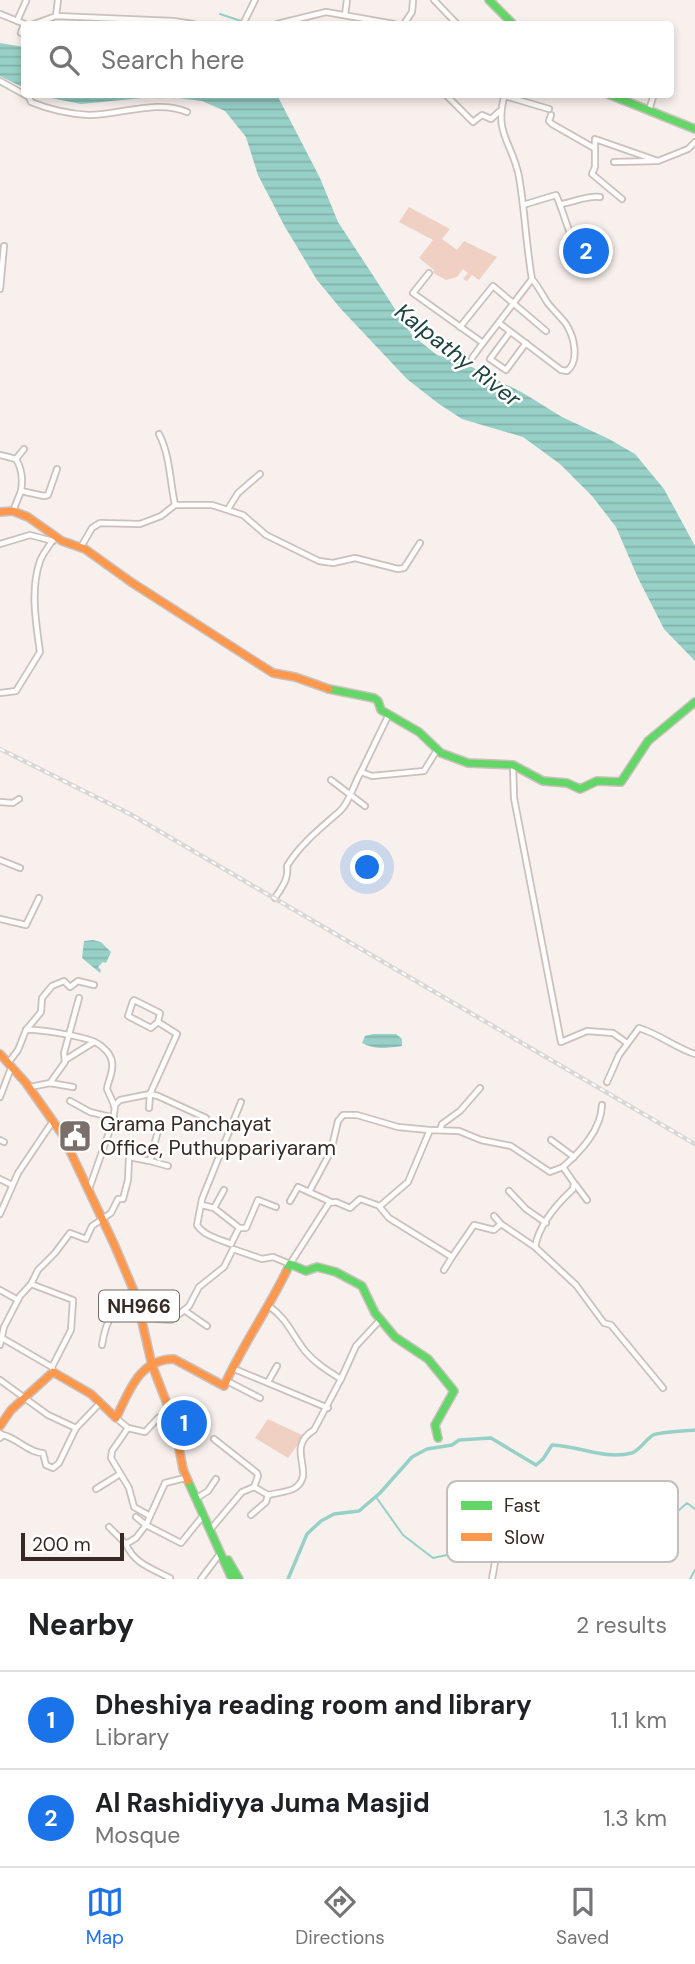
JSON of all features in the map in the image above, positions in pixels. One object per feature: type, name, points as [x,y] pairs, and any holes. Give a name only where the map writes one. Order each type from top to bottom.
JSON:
[{"type":"main road","points":[[489,0],[510,21]]},
{"type":"main road","points":[[618,98],[695,129]]},
{"type":"main road","points":[[0,512],[13,512],[28,517],[55,540],[81,547],[264,669],[342,693],[374,698],[378,701],[380,710],[419,732],[437,750],[468,763],[513,765],[543,781],[567,783],[580,789],[597,781],[621,782],[646,743],[680,718],[695,702]]},
{"type":"main road","name":"NH966","points":[[0,1054],[53,1120],[89,1189],[136,1296],[152,1365],[170,1411],[186,1477],[232,1579]]},
{"type":"main road","points":[[0,1426],[11,1410],[26,1398],[52,1369],[91,1395],[116,1418],[137,1377],[146,1367],[170,1358],[222,1386],[227,1381],[241,1349],[269,1306],[290,1264],[306,1271],[317,1267],[336,1272],[357,1282],[395,1337],[435,1366],[454,1391],[435,1425],[438,1438]]},
{"type":"main road","points":[[220,1553],[224,1553],[239,1579]]},
{"type":"street","points":[[51,21],[58,0]]},
{"type":"street","points":[[244,21],[255,0]]},
{"type":"street","points":[[345,15],[347,0]]},
{"type":"street","points":[[406,21],[412,12],[413,0]]},
{"type":"street","points":[[434,0],[454,21]]},
{"type":"street","points":[[17,21],[26,1]]},
{"type":"street","points":[[293,21],[320,12],[378,21]]},
{"type":"street","points":[[0,14],[21,23]]},
{"type":"street","points":[[42,21],[53,17],[173,21]]},
{"type":"street","points":[[0,81],[21,93]]},
{"type":"street","points":[[29,98],[31,102],[89,115],[117,110],[170,108],[187,112]]},
{"type":"street","points":[[449,98],[473,122],[482,115],[491,119],[500,111]]},
{"type":"street","points":[[499,323],[561,370],[573,366],[575,359],[571,335],[532,279],[518,173],[502,133],[500,111],[504,98]]},
{"type":"street","points":[[513,98],[550,112],[549,121],[552,124],[594,148]]},
{"type":"street","points":[[649,110],[653,98]]},
{"type":"street","points":[[622,199],[592,174],[596,139],[658,161]]},
{"type":"street","points":[[614,162],[658,161],[688,149],[695,142]]},
{"type":"street","points":[[523,205],[556,195],[574,245],[585,258],[593,254]]},
{"type":"street","points":[[561,204],[592,195],[600,197]]},
{"type":"street","points":[[572,234],[583,238],[597,264],[581,269]]},
{"type":"street","points":[[0,289],[4,246]]},
{"type":"street","points":[[429,273],[413,293],[483,343]]},
{"type":"street","points":[[472,358],[532,279]]},
{"type":"street","points":[[460,327],[493,286],[546,331]]},
{"type":"street","points":[[510,332],[490,359],[506,370],[526,344]]},
{"type":"street","points":[[159,435],[166,447],[166,462],[175,505]]},
{"type":"street","points":[[16,458],[24,449]]},
{"type":"street","points":[[0,455],[16,458]]},
{"type":"street","points":[[13,512],[23,482],[16,458]]},
{"type":"street","points":[[21,491],[48,495],[57,469]]},
{"type":"street","points":[[228,509],[238,493],[260,474]]},
{"type":"street","points":[[81,547],[92,528],[100,523],[140,524],[161,516],[175,505],[212,505],[228,509],[243,515],[266,535],[324,563],[355,558],[398,569],[404,568],[420,543]]},
{"type":"street","points":[[0,544],[30,535],[55,540],[40,562],[36,580],[36,627],[40,652],[16,691],[0,693]]},
{"type":"street","points":[[275,898],[285,882],[288,874],[286,866],[292,857],[341,810],[389,714]]},
{"type":"street","points":[[361,772],[372,776],[424,771],[437,750]]},
{"type":"street","points":[[513,765],[514,797],[561,1042],[569,1041],[587,1031],[613,1033],[627,1043]]},
{"type":"street","points":[[331,780],[365,806]]},
{"type":"street","points":[[0,802],[13,803],[19,799]]},
{"type":"street","points":[[0,860],[20,868]]},
{"type":"street","points":[[0,919],[26,925],[39,898]]},
{"type":"street","points":[[0,1097],[10,1064],[26,1030],[41,1012],[42,998],[52,986],[64,981],[70,988],[78,981],[94,985]]},
{"type":"street","points":[[65,1060],[64,1053],[79,998]]},
{"type":"street","points":[[134,1000],[160,1013],[158,1022],[151,1028],[128,1016],[134,1000]]},
{"type":"street","points":[[149,1108],[150,1094],[177,1034],[158,1022]]},
{"type":"street","points":[[607,1082],[619,1055],[639,1028],[695,1054]]},
{"type":"street","points":[[26,1030],[39,1029],[94,1041],[106,1050],[112,1060],[113,1071],[107,1089],[114,1106],[114,1118],[89,1189]]},
{"type":"street","points":[[50,1083],[65,1060],[94,1041]]},
{"type":"street","points":[[29,1087],[50,1083],[73,1087]]},
{"type":"street","points":[[440,1130],[442,1124],[460,1111],[480,1088]]},
{"type":"street","points":[[114,1106],[120,1100],[150,1094],[206,1118]]},
{"type":"street","points":[[70,1101],[90,1112],[114,1118]]},
{"type":"street","points":[[241,1102],[215,1165],[197,1227],[232,1247],[262,1259],[273,1257],[290,1264],[325,1207],[332,1202]]},
{"type":"street","points":[[309,1192],[331,1151],[338,1121],[343,1115],[357,1115],[398,1127],[459,1131],[481,1140],[511,1146],[550,1172],[563,1167],[574,1157],[601,1120],[602,1105]]},
{"type":"street","points":[[0,1214],[12,1185],[53,1120]]},
{"type":"street","points":[[150,1161],[160,1123]]},
{"type":"street","points":[[379,1206],[389,1201],[409,1180],[430,1130]]},
{"type":"street","points":[[551,1140],[574,1157]]},
{"type":"street","points":[[0,1345],[4,1327],[38,1270],[71,1233],[86,1240],[92,1226],[111,1213],[118,1199],[122,1199],[128,1180],[129,1157],[168,1166]]},
{"type":"street","points":[[563,1167],[573,1187],[587,1200]]},
{"type":"street","points":[[0,1180],[12,1185]]},
{"type":"street","points":[[290,1201],[299,1187],[350,1208],[360,1199],[379,1206],[389,1218],[452,1257]]},
{"type":"street","points":[[535,1247],[555,1206],[573,1187]]},
{"type":"street","points":[[214,1208],[224,1190]]},
{"type":"street","points":[[509,1191],[526,1209],[546,1223]]},
{"type":"street","points":[[202,1205],[214,1208],[239,1228],[246,1228],[258,1200],[276,1207]]},
{"type":"street","points":[[494,1216],[501,1224],[535,1247],[576,1285],[604,1323],[611,1325],[663,1388]]},
{"type":"street","points":[[444,1270],[474,1225],[494,1230],[501,1224]]},
{"type":"street","points":[[143,1318],[171,1320],[184,1310],[199,1287],[224,1267],[239,1228]]},
{"type":"street","points":[[2,1338],[52,1369],[71,1330],[73,1300],[31,1284]]},
{"type":"street","points":[[0,1290],[18,1300]]},
{"type":"street","points":[[102,1345],[107,1322],[121,1304],[136,1296]]},
{"type":"street","points":[[269,1306],[286,1320],[310,1355],[341,1380]]},
{"type":"street","points":[[184,1310],[207,1326]]},
{"type":"street","points":[[254,1487],[268,1495],[295,1488],[303,1473],[300,1444],[307,1434],[314,1430],[328,1408],[356,1346],[381,1319]]},
{"type":"street","points":[[268,1382],[277,1366]]},
{"type":"street","points":[[232,1368],[328,1408]]},
{"type":"street","points":[[0,1380],[48,1415],[76,1428]]},
{"type":"street","points":[[227,1381],[260,1398]]},
{"type":"street","points":[[1,1435],[8,1436],[33,1452],[43,1453],[46,1465],[53,1468],[59,1463],[76,1428],[100,1403]]},
{"type":"street","points":[[116,1418],[128,1428],[145,1432],[158,1418],[170,1411]]},
{"type":"street","points":[[128,1428],[111,1455],[130,1488],[134,1507],[150,1516]]},
{"type":"street","points":[[209,1531],[243,1492],[254,1487],[258,1476],[257,1472],[214,1438]]},
{"type":"street","points":[[96,1489],[120,1474]]},
{"type":"street","points":[[126,1544],[136,1538],[146,1525],[165,1483],[186,1477]]},
{"type":"street","points":[[195,1500],[208,1491],[216,1479]]},
{"type":"street","points":[[251,1515],[266,1502],[268,1495]]},
{"type":"street","points":[[136,1517],[181,1543],[203,1517]]},
{"type":"street","points":[[109,1527],[126,1544],[135,1559],[170,1579]]},
{"type":"street","points":[[201,1579],[220,1553]]},
{"type":"shaded area","points":[[409,207],[450,229],[442,239],[457,250],[464,241],[497,257],[479,280],[472,275],[467,281],[463,279],[468,273],[463,269],[457,277],[446,280],[433,273],[434,270],[419,258],[433,240],[399,222]]},
{"type":"shaded area","points":[[268,1419],[304,1436],[288,1458],[255,1438]]},
{"type":"water","points":[[0,43],[21,46],[21,86],[0,76]]},
{"type":"water","points":[[51,98],[142,98],[81,104]]},
{"type":"water","points":[[179,98],[279,98],[320,178],[338,222],[412,335],[437,355],[466,364],[635,454],[664,489],[695,546],[695,661],[664,629],[616,527],[592,496],[560,464],[523,437],[462,419],[439,404],[407,379],[341,309],[317,280],[285,227],[258,175],[246,137],[225,111],[202,101]]},
{"type":"water","points":[[84,941],[101,942],[111,952],[106,963],[103,962],[98,967],[100,973],[82,958]]},
{"type":"water","points":[[396,1034],[402,1039],[402,1046],[376,1048],[362,1043],[365,1036]]},
{"type":"waterway","points":[[220,14],[241,21]]},
{"type":"waterway","points":[[288,1579],[307,1534],[321,1521],[334,1514],[359,1511],[380,1493],[412,1457],[427,1449],[452,1445],[459,1440],[491,1438],[536,1465],[552,1445],[622,1455],[635,1452],[653,1435],[695,1430]]},
{"type":"waterway","points":[[376,1497],[403,1535],[433,1558],[447,1555]]},
{"type":"waterway","points":[[678,1511],[687,1503],[695,1509]]},
{"type":"waterway","points":[[690,1579],[695,1570]]},
{"type":"railway","points":[[0,749],[130,814],[695,1144]]},
{"type":"traffic: fast","points":[[489,0],[510,21]]},
{"type":"traffic: fast","points":[[618,98],[695,129]]},
{"type":"traffic: fast","points":[[329,689],[374,698],[381,710],[419,732],[441,753],[468,763],[513,765],[543,781],[567,783],[580,789],[597,781],[621,782],[648,741],[695,702]]},
{"type":"traffic: fast","points":[[286,1272],[290,1264],[306,1271],[317,1267],[336,1272],[362,1286],[375,1313],[395,1337],[428,1359],[454,1391],[435,1425],[438,1438]]},
{"type":"traffic: fast","points":[[188,1481],[232,1579]]},
{"type":"traffic: fast","points":[[228,1560],[239,1579]]},
{"type":"traffic: slow","points":[[0,512],[13,511],[28,517],[62,541],[85,549],[131,582],[273,673],[295,677],[329,689]]},
{"type":"traffic: slow","points":[[0,1054],[26,1083],[62,1134],[114,1244],[136,1296],[152,1365],[174,1422],[188,1481]]},
{"type":"traffic: slow","points":[[0,1426],[11,1410],[53,1372],[91,1394],[116,1418],[137,1379],[144,1371],[162,1360],[174,1359],[224,1386],[286,1272]]},
{"type":"place","name":"Al Rashidiyya Juma Masjid","points":[[586,251]]},
{"type":"place","name":"Grama Panchayat Office, Puthuppariyaram","points":[[75,1136]]},
{"type":"place","name":"Dheshiya reading room and library","points":[[184,1423]]},
{"type":"water label","name":"Kalpathy River","points":[[458,355]]}]
